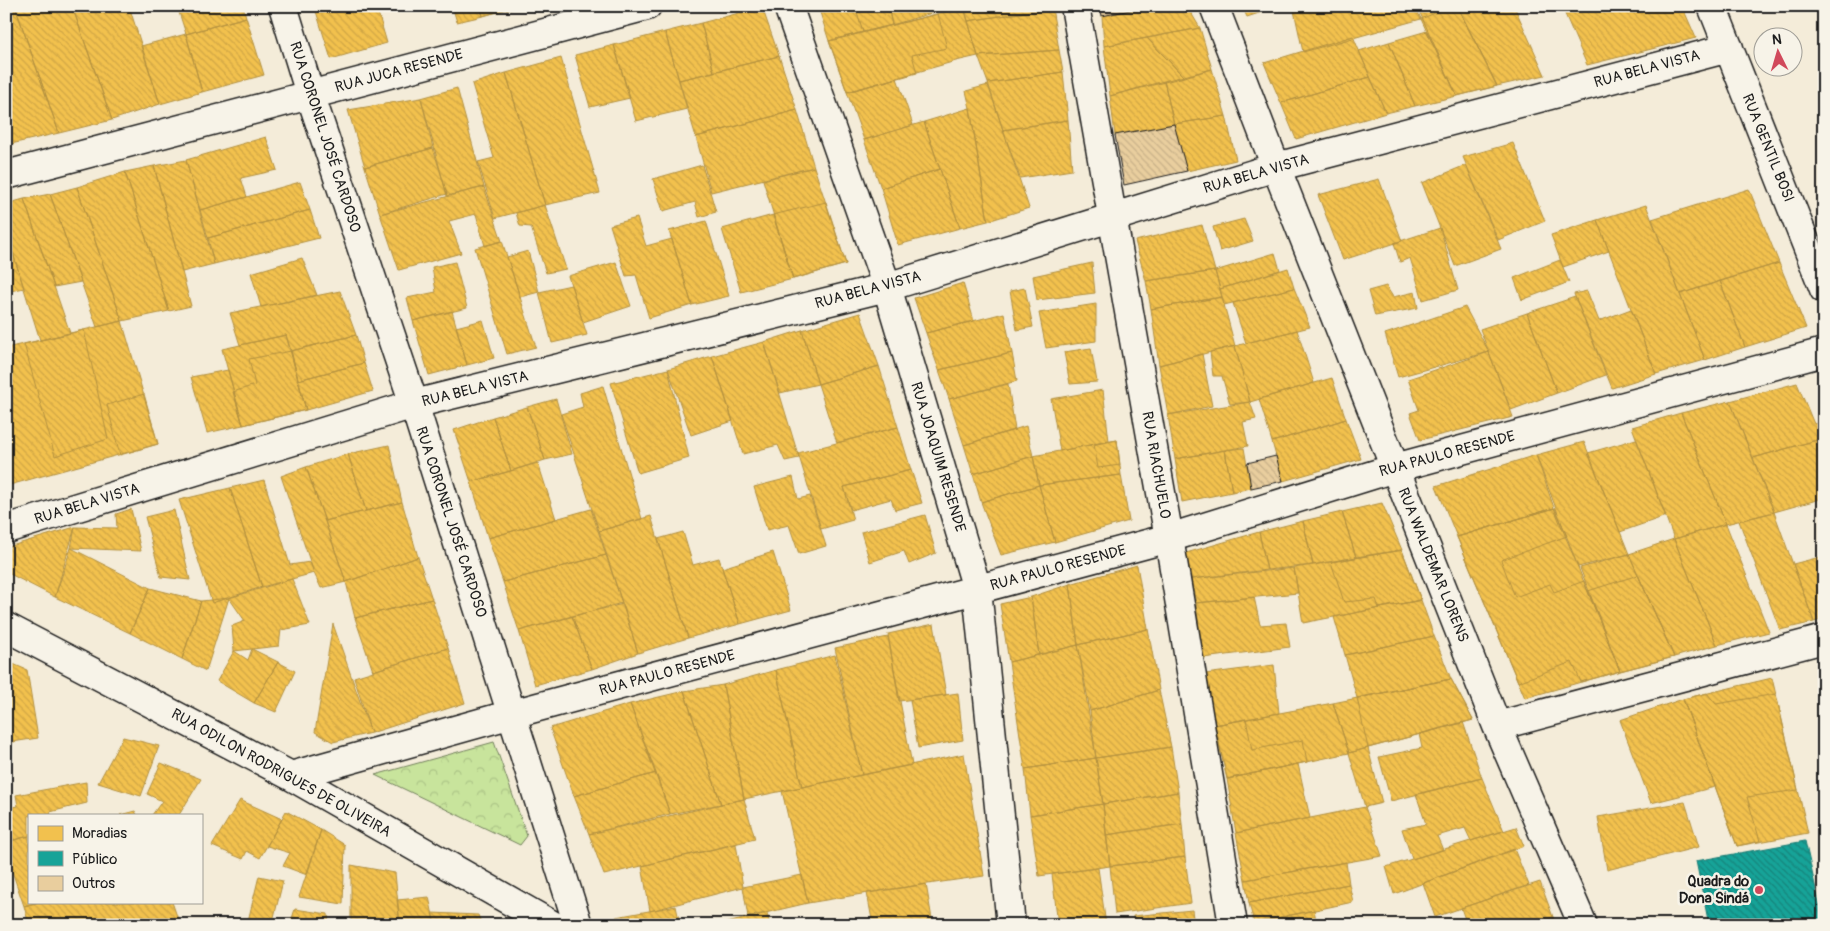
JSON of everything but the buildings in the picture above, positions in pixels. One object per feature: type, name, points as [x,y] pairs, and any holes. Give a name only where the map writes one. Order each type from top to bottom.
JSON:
[{"type":"street","name":"RUA CORONEL JOSÉ CARDOSO","points":[[283,6],[310,94],[414,404],[578,925]]},
{"type":"street","name":"RUA JUCA RESENDE","points":[[6,175],[647,6]]},
{"type":"street","name":"RUA JOAQUIM RESENDE","points":[[788,6],[887,287],[977,589],[1011,925]]},
{"type":"street","name":"RUA RIACHUELO","points":[[1075,6],[1169,538],[1233,925]]},
{"type":"street","name":"RUA WALDEMAR LORENS","points":[[1214,6],[1497,726],[1583,925]]},
{"type":"street","name":"RUA GENTIL BOSI","points":[[1712,6],[1824,289]]},
{"type":"street","name":"RUA BELA VISTA","points":[[6,529],[414,404],[887,287],[1276,167],[1729,48]]},
{"type":"street","name":"RUA PAULO RESENDE","points":[[291,776],[512,714],[1169,538],[1395,468],[1824,352]]},
{"type":"street","name":"RUA ODILON RODRIGUES DE OLIVEIRA","points":[[6,627],[291,776],[552,925]]},
{"type":"street","points":[[1497,726],[1824,639]]},
{"type":"green space","points":[[494,742],[527,836],[520,845],[375,775]]},
{"type":"place","name":"Quadra do Dona Sindá","points":[[1759,890]]}]
